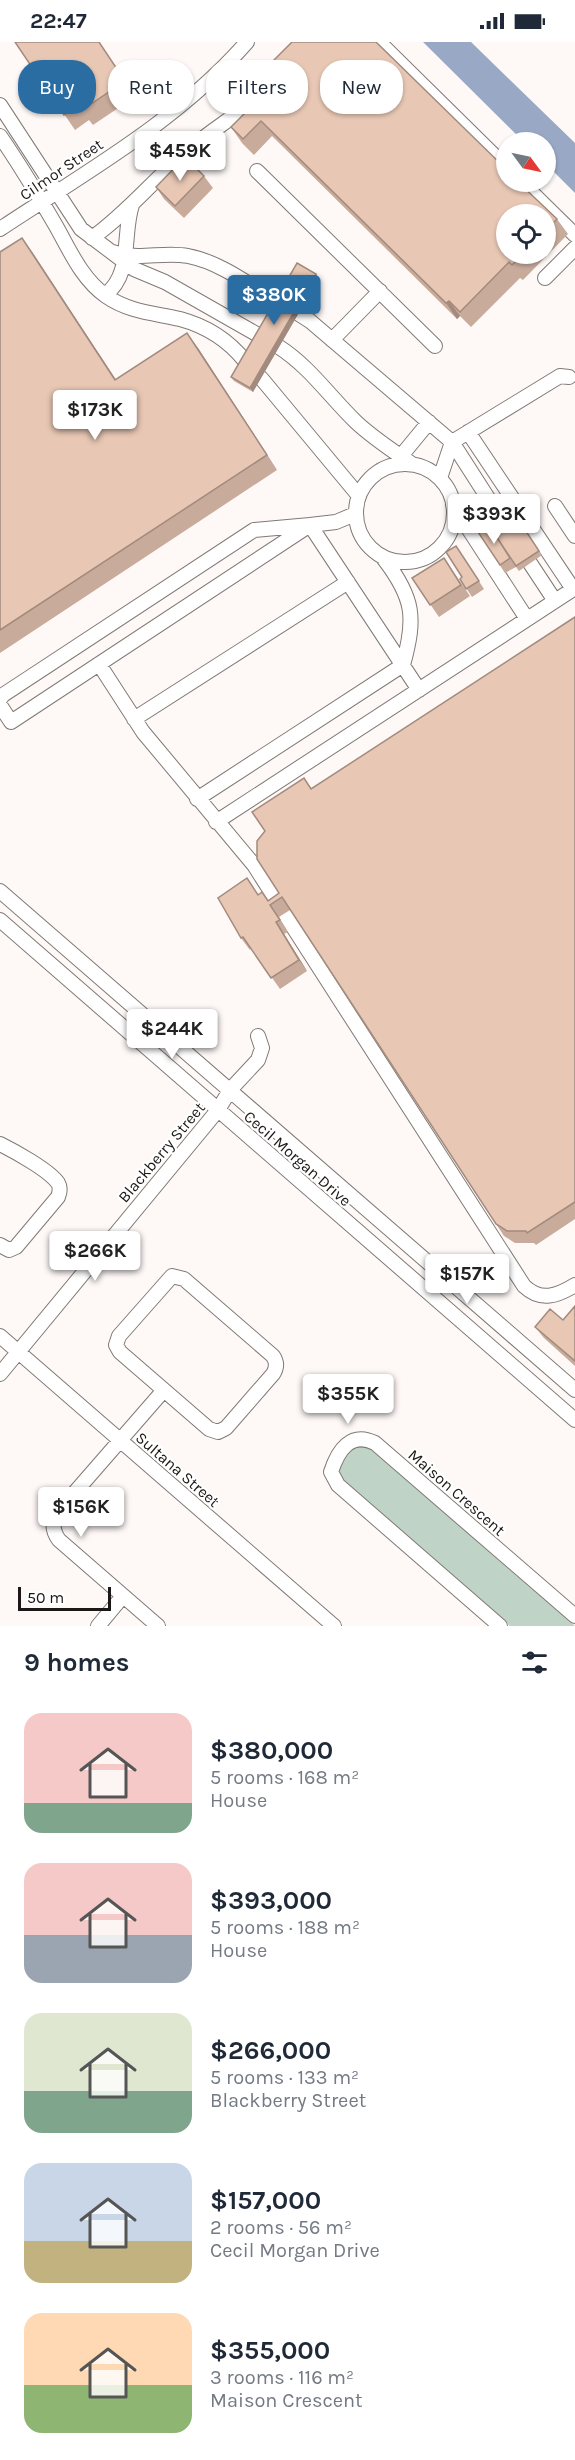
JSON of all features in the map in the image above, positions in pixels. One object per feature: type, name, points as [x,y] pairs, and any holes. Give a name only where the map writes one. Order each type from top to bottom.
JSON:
[{"type":"street","name":"Cilmor Street","points":[[0,229],[185,104],[248,42]]},
{"type":"street","points":[[379,42],[496,157]]},
{"type":"street","points":[[0,105],[57,191],[73,220],[92,238],[260,336]]},
{"type":"street","points":[[92,238],[120,216],[195,144],[235,114]]},
{"type":"street","points":[[0,136],[80,268],[105,295],[133,310],[181,320],[212,333],[231,345],[245,361]]},
{"type":"street","points":[[257,171],[435,346]]},
{"type":"street","points":[[531,192],[575,235]]},
{"type":"street","points":[[105,295],[119,279],[125,259],[129,214],[133,202]]},
{"type":"street","points":[[545,278],[575,248]]},
{"type":"street","points":[[125,259],[181,255],[195,258],[214,265],[279,303]]},
{"type":"street","points":[[332,340],[380,291]]},
{"type":"street","points":[[298,314],[452,442],[502,520]]},
{"type":"street","points":[[279,347],[321,383],[356,422],[413,465]]},
{"type":"street","points":[[440,478],[452,442],[560,376],[569,377]]},
{"type":"street","points":[[261,378],[359,496]]},
{"type":"street","points":[[401,456],[429,422]]},
{"type":"street","points":[[216,822],[574,588],[468,432]]},
{"type":"street","points":[[197,799],[403,665],[411,622],[409,602],[401,582],[384,559],[375,553],[361,536],[355,514],[359,496],[365,484],[381,471],[400,464],[413,465],[423,467],[440,478],[446,486],[453,505],[527,619]]},
{"type":"street","points":[[384,559],[410,563],[435,553],[450,531],[454,519],[453,505]]},
{"type":"street","points":[[555,506],[575,536]]},
{"type":"street","points":[[0,699],[254,530],[336,522],[355,514]]},
{"type":"street","points":[[310,525],[419,690]]},
{"type":"street","points":[[0,705],[5,726],[310,525]]},
{"type":"street","points":[[530,563],[555,601]]},
{"type":"street","points":[[134,719],[348,582]]},
{"type":"street","points":[[99,664],[134,719],[197,799],[254,865],[524,1286],[535,1294],[548,1297],[575,1285]]},
{"type":"street","name":"Cecil Morgan Drive","points":[[0,891],[575,1390]]},
{"type":"street","name":"Cecil Morgan Drive","points":[[0,920],[575,1420]]},
{"type":"street","name":"Blackberry Street","points":[[0,1374],[218,1110],[230,1090],[262,1053],[258,1036]]},
{"type":"street","points":[[0,1144],[20,1155],[56,1181],[60,1190],[58,1197],[16,1247],[9,1250],[0,1245]]},
{"type":"street","points":[[172,1276],[184,1279],[276,1361],[273,1374],[226,1428],[218,1432],[209,1429],[164,1390],[117,1349],[116,1342],[172,1276]]},
{"type":"street","name":"Sultana Street","points":[[0,1336],[334,1626]]},
{"type":"street","points":[[158,1626],[59,1540],[53,1524],[56,1514],[164,1390]]},
{"type":"street","name":"Maison Crescent","points":[[500,1626],[338,1485],[331,1472],[335,1459],[351,1440],[364,1438],[375,1443],[575,1616]]},
{"type":"street","points":[[98,1626],[123,1596]]},
{"type":"green space","points":[[358,1445],[371,1448],[575,1626],[510,1626],[341,1479],[338,1475],[338,1465],[353,1447]]},
{"type":"water","points":[[423,42],[471,42],[575,143],[575,193],[556,174],[556,132],[514,132]]},
{"type":"building","points":[[15,42],[99,42],[111,60],[108,60],[108,92],[96,101],[96,60],[27,60]]},
{"type":"building","points":[[292,42],[376,42],[394,60],[320,60],[320,114],[403,114],[403,68],[496,159],[496,192],[529,192],[541,204],[496,204],[496,264],[507,264],[460,312],[449,301],[446,303],[261,121],[243,139],[231,127],[244,114],[308,114],[308,60],[274,60]]},
{"type":"building","points":[[185,157],[204,176],[175,206],[156,187]]},
{"type":"building","points":[[22,238],[115,380],[187,333],[267,455],[0,630],[0,252]]},
{"type":"building","points":[[297,263],[316,274],[250,388],[231,377]]},
{"type":"building","points":[[511,508],[539,551],[516,566],[488,524]]},
{"type":"building","points":[[489,525],[510,558],[500,565],[478,532]]},
{"type":"building","points":[[456,546],[479,581],[466,589],[460,579],[462,577],[446,552]]},
{"type":"building","points":[[444,558],[461,585],[430,605],[412,578]]},
{"type":"building","points":[[575,617],[575,1202],[527,1233],[526,1231],[507,1231],[496,1224],[282,897],[270,905],[280,920],[276,922],[299,960],[271,978],[243,937],[241,938],[218,898],[247,878],[258,895],[262,892],[268,901],[279,893],[257,859],[257,841],[265,831],[252,812],[304,778],[311,789]]},
{"type":"building","points":[[575,1306],[575,1361],[535,1327],[550,1309],[563,1320]]}]
